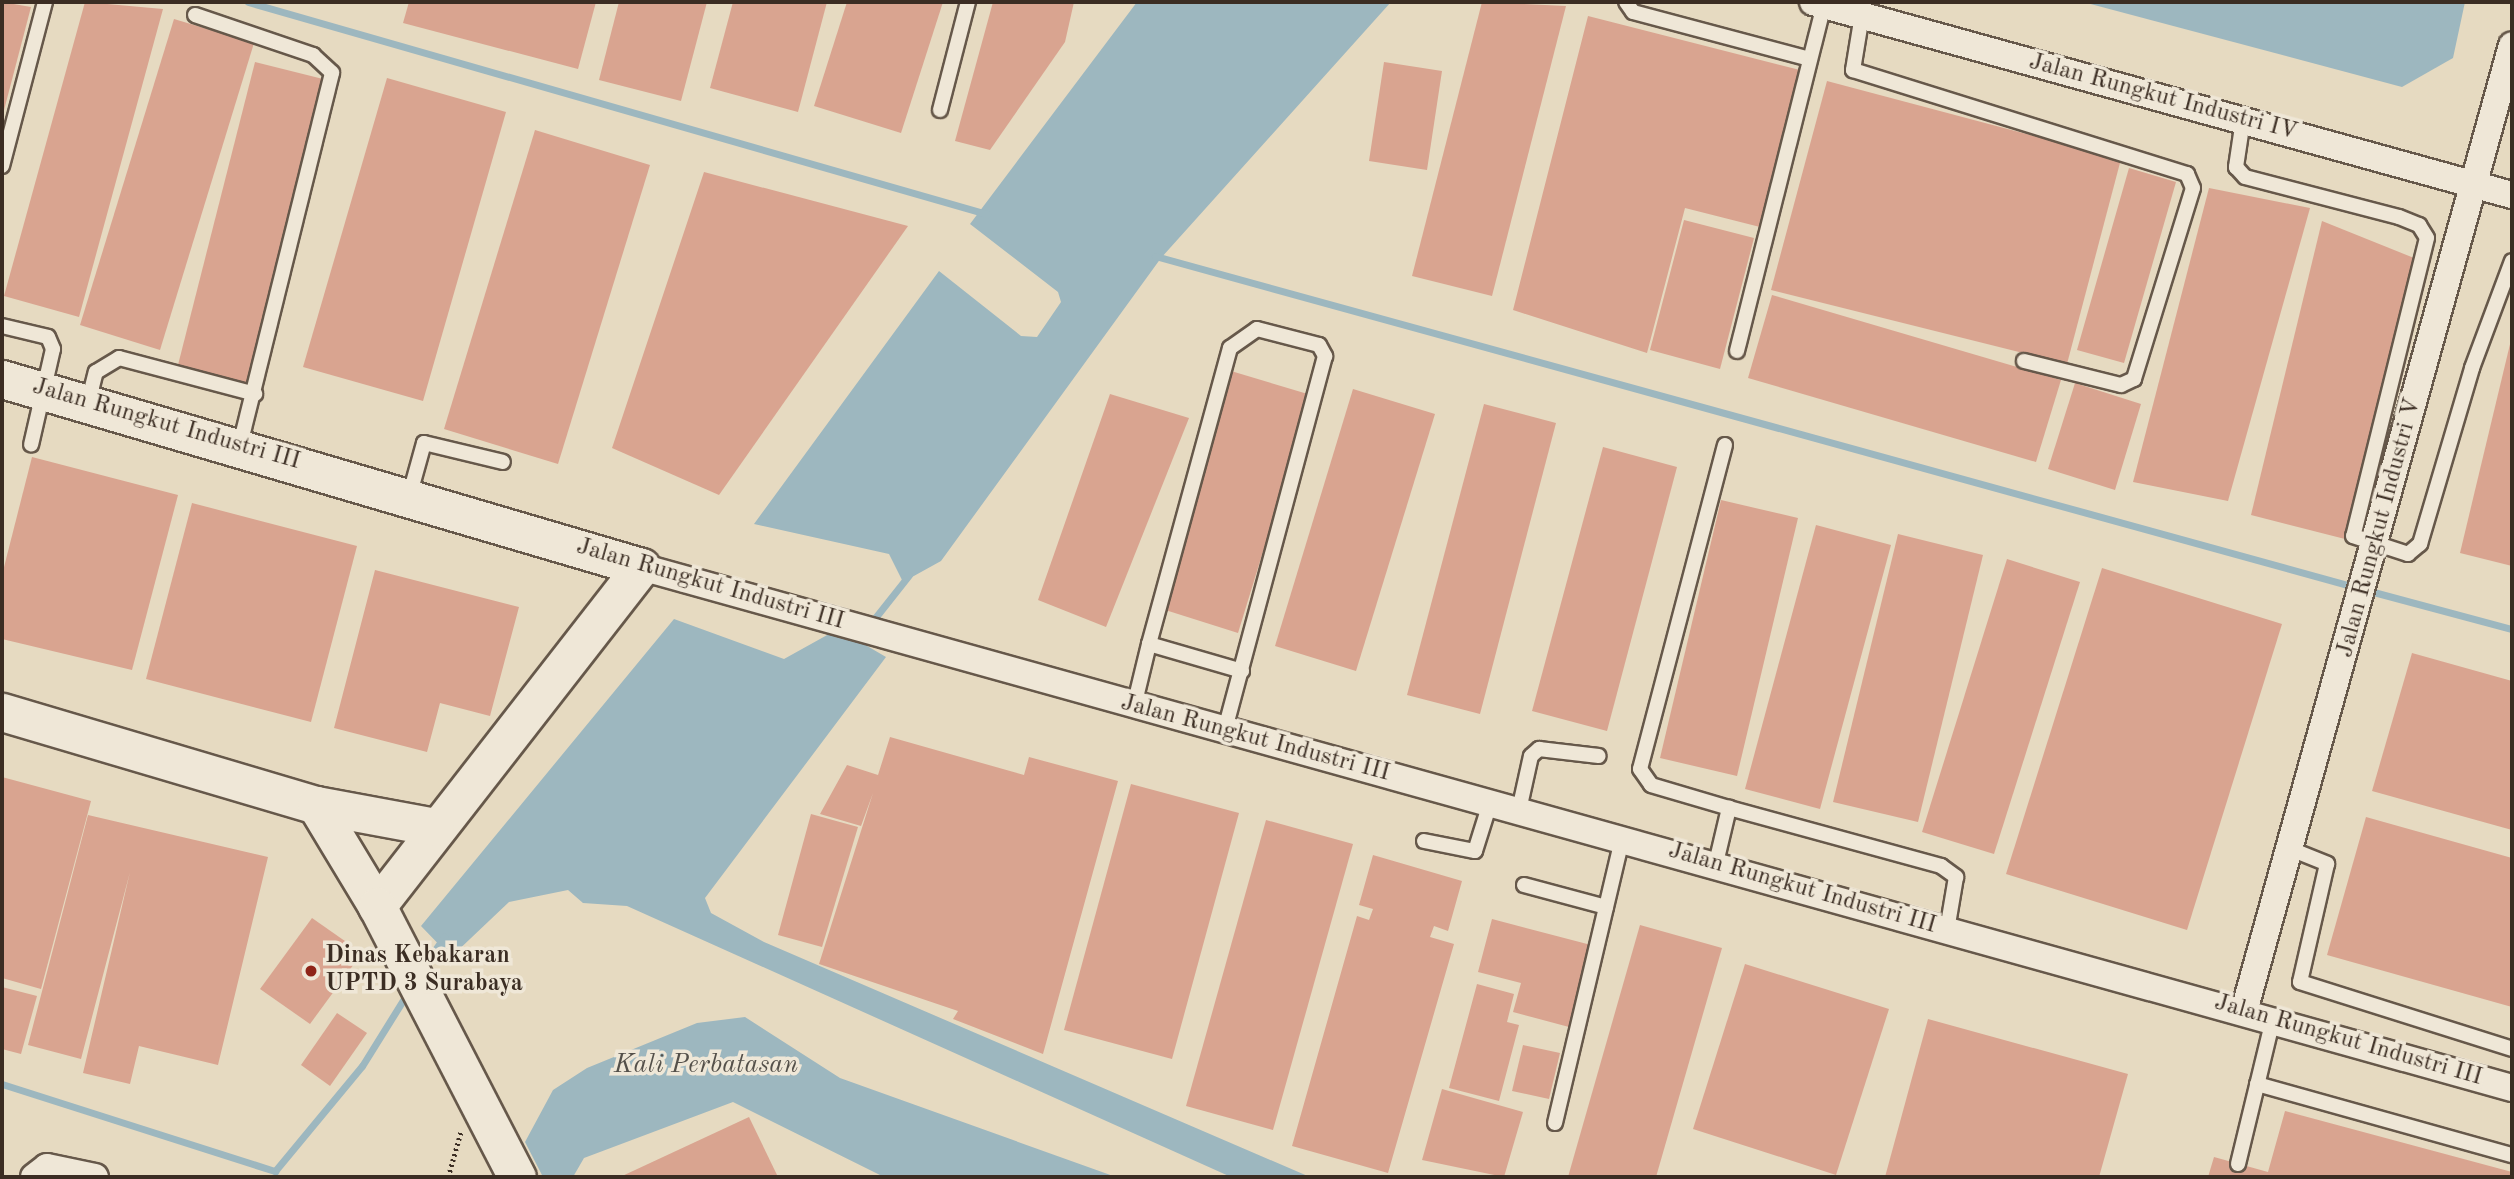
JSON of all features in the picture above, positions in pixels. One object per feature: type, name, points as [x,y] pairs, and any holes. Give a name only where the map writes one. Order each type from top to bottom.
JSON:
[{"type":"street","name":"Jalan Rungkut Industri IV","points":[[1818,3],[2512,195]]},
{"type":"street","name":"Jalan Rungkut Industri V","points":[[2244,1011],[2293,850],[2512,45]]},
{"type":"street","name":"Jalan Rungkut Industri III","points":[[2,379],[240,444],[641,567],[1224,732],[1716,863],[2512,1088]]},
{"type":"street","points":[[377,906],[435,827],[641,567]]},
{"type":"street","points":[[2,712],[316,805],[435,827]]},
{"type":"street","points":[[316,805],[377,906],[517,1177]]},
{"type":"street","points":[[34,1177],[47,1167],[94,1177]]},
{"type":"lane","points":[[2,166],[45,2]]},
{"type":"lane","points":[[940,110],[968,2]]},
{"type":"lane","points":[[1626,2],[1633,12],[1810,59]]},
{"type":"lane","points":[[1737,351],[1810,59],[1818,3]]},
{"type":"lane","points":[[195,15],[313,55],[331,72],[255,394],[240,444]]},
{"type":"lane","points":[[1862,15],[1853,70],[2187,174],[2193,188],[2134,379],[2121,386],[2024,361]]},
{"type":"lane","points":[[2243,120],[2236,167],[2245,177],[2399,217],[2418,225],[2427,238],[2429,249],[2350,526],[2353,536],[2371,556],[2409,554],[2420,544],[2484,329],[2512,261]]},
{"type":"lane","points":[[2,326],[48,337],[53,349],[31,444]]},
{"type":"lane","points":[[1134,706],[1230,348],[1257,329],[1293,337],[1320,345],[1325,356],[1224,732]]},
{"type":"lane","points":[[88,403],[96,372],[119,358],[255,394]]},
{"type":"lane","points":[[409,497],[424,443],[503,462]]},
{"type":"lane","points":[[1725,445],[1640,769],[1651,785],[1951,870],[1956,877],[1947,930]]},
{"type":"lane","points":[[1149,644],[1242,671]]},
{"type":"lane","points":[[1519,810],[1531,756],[1539,749],[1599,756]]},
{"type":"lane","points":[[1424,841],[1475,851],[1490,803]]},
{"type":"lane","points":[[1716,863],[1729,808]]},
{"type":"lane","points":[[1555,1123],[1622,839]]},
{"type":"lane","points":[[2293,850],[2327,864],[2300,982],[2512,1049]]},
{"type":"lane","points":[[1524,885],[1606,906]]},
{"type":"lane","points":[[2238,1164],[2273,1019]]},
{"type":"lane","points":[[2256,1084],[2512,1155]]},
{"type":"path","points":[[448,1177],[456,1139],[478,1103]]},
{"type":"water","points":[[1137,2],[1391,2],[1161,258],[941,561],[903,582],[889,554],[754,524],[939,271],[1021,336],[1037,337],[1061,302],[1058,292],[970,224]]},
{"type":"water","points":[[2083,2],[2465,2],[2453,58],[2402,87]]},
{"type":"water","points":[[674,619],[784,659],[838,629],[886,657],[705,898],[711,913],[764,942],[1310,1177],[1231,1177],[627,906],[583,903],[568,890],[509,902],[451,957],[421,926]]},
{"type":"water","name":"Kali Perbatasan","points":[[745,1017],[840,1078],[1116,1177],[884,1177],[733,1102],[584,1158],[573,1177],[543,1177],[525,1142],[553,1090],[587,1068],[697,1023]]},
{"type":"building","points":[[2,2],[31,7],[3,114],[2,114]]},
{"type":"building","points":[[85,2],[163,9],[79,317],[4,296]]},
{"type":"building","points":[[409,2],[596,2],[578,69],[403,23]]},
{"type":"building","points":[[619,2],[707,2],[681,101],[599,80]]},
{"type":"building","points":[[733,2],[827,2],[798,112],[710,88]]},
{"type":"building","points":[[847,2],[943,2],[901,133],[814,106]]},
{"type":"building","points":[[993,2],[1074,2],[1065,42],[990,150],[955,141]]},
{"type":"building","points":[[1482,2],[1566,6],[1492,296],[1412,276]]},
{"type":"building","points":[[1588,16],[1800,70],[1760,227],[1685,208],[1647,353],[1513,310]]},
{"type":"building","points":[[174,19],[254,43],[160,350],[80,325]]},
{"type":"building","points":[[255,62],[327,80],[250,384],[178,365]]},
{"type":"building","points":[[1384,62],[1442,71],[1427,170],[1369,161]]},
{"type":"building","points":[[387,78],[506,112],[423,401],[303,367]]},
{"type":"building","points":[[1827,81],[2121,159],[2067,364],[1771,290]]},
{"type":"building","points":[[535,130],[650,165],[558,464],[444,429]]},
{"type":"building","points":[[2129,168],[2176,182],[2124,363],[2077,350]]},
{"type":"building","points":[[704,172],[908,226],[719,495],[612,448]]},
{"type":"building","points":[[2209,188],[2310,208],[2228,501],[2133,482]]},
{"type":"building","points":[[1684,220],[1754,238],[1720,369],[1650,350]]},
{"type":"building","points":[[2322,221],[2419,260],[2345,539],[2251,515]]},
{"type":"building","points":[[1772,295],[2061,380],[2036,462],[1748,378]]},
{"type":"building","points":[[2512,340],[2512,566],[2460,553]]},
{"type":"building","points":[[1231,371],[1311,395],[1238,633],[1159,608]]},
{"type":"building","points":[[2075,383],[2141,404],[2115,490],[2048,469]]},
{"type":"building","points":[[1353,389],[1435,414],[1356,671],[1275,646]]},
{"type":"building","points":[[1110,394],[1189,418],[1106,627],[1038,600]]},
{"type":"building","points":[[1484,404],[1556,423],[1480,714],[1407,695]]},
{"type":"building","points":[[1603,447],[1677,467],[1607,731],[1532,711]]},
{"type":"building","points":[[32,457],[178,495],[132,670],[2,639],[2,575]]},
{"type":"building","points":[[1721,500],[1798,518],[1737,776],[1660,758]]},
{"type":"building","points":[[192,503],[357,546],[311,722],[146,679]]},
{"type":"building","points":[[1816,525],[1891,545],[1820,809],[1745,789]]},
{"type":"building","points":[[1898,534],[1983,555],[1918,822],[1833,802]]},
{"type":"building","points":[[2007,559],[2080,582],[1994,854],[1922,832]]},
{"type":"building","points":[[2102,568],[2282,624],[2187,930],[2006,874]]},
{"type":"building","points":[[375,570],[519,607],[490,716],[440,703],[427,752],[334,728]]},
{"type":"building","points":[[2412,653],[2512,681],[2512,830],[2372,791]]},
{"type":"building","points":[[890,737],[1024,775],[1029,757],[1118,781],[1043,1054],[953,1019],[958,1011],[819,964],[873,793],[861,826],[820,814],[847,765],[878,775]]},
{"type":"building","points":[[2,777],[91,801],[41,989],[2,978]]},
{"type":"building","points":[[1131,784],[1239,813],[1172,1059],[1064,1030]]},
{"type":"building","points":[[811,814],[858,827],[822,947],[778,935]]},
{"type":"building","points":[[88,815],[268,857],[218,1065],[139,1046],[130,1084],[83,1073],[130,872],[81,1059],[28,1045]]},
{"type":"building","points":[[2366,817],[2512,858],[2512,1007],[2327,955]]},
{"type":"building","points":[[1266,820],[1353,844],[1273,1130],[1186,1106]]},
{"type":"building","points":[[1373,855],[1462,881],[1448,931],[1434,926],[1430,937],[1454,944],[1388,1173],[1292,1146],[1357,916],[1369,920],[1373,909],[1359,905]]},
{"type":"building","name":"Dinas Kebakaran UPTD 3 Surabaya","points":[[312,918],[362,953],[310,1024],[260,989]]},
{"type":"building","points":[[1492,919],[1591,945],[1569,1027],[1513,1012],[1521,983],[1478,972]]},
{"type":"building","points":[[1640,925],[1722,948],[1656,1177],[1568,1177]]},
{"type":"building","points":[[1745,964],[1889,1009],[1836,1175],[1693,1129]]},
{"type":"building","points":[[1477,984],[1514,994],[1507,1022],[1519,1025],[1499,1101],[1449,1088]]},
{"type":"building","points":[[2,987],[37,996],[21,1054],[2,1049]]},
{"type":"building","points":[[337,1013],[367,1033],[330,1086],[301,1065]]},
{"type":"building","points":[[1928,1019],[2128,1074],[2099,1177],[1885,1177]]},
{"type":"building","points":[[1523,1045],[1560,1053],[1549,1099],[1512,1091]]},
{"type":"building","points":[[1442,1089],[1523,1112],[1504,1177],[1422,1160]]},
{"type":"building","points":[[2285,1111],[2512,1172],[2512,1177],[2208,1177],[2214,1157],[2268,1172]]},
{"type":"building","points":[[749,1117],[778,1177],[620,1177]]},
{"type":"waterway","points":[[248,2],[987,214]]},
{"type":"waterway","points":[[1155,256],[2355,587]]},
{"type":"waterway","points":[[871,623],[909,575]]},
{"type":"waterway","points":[[2366,590],[2512,629]]},
{"type":"waterway","points":[[423,967],[444,937]]},
{"type":"waterway","points":[[2,1084],[275,1171],[362,1066],[408,992]]},
{"type":"place","name":"Dinas Kebakaran UPTD 3 Surabaya","points":[[311,971]]}]
